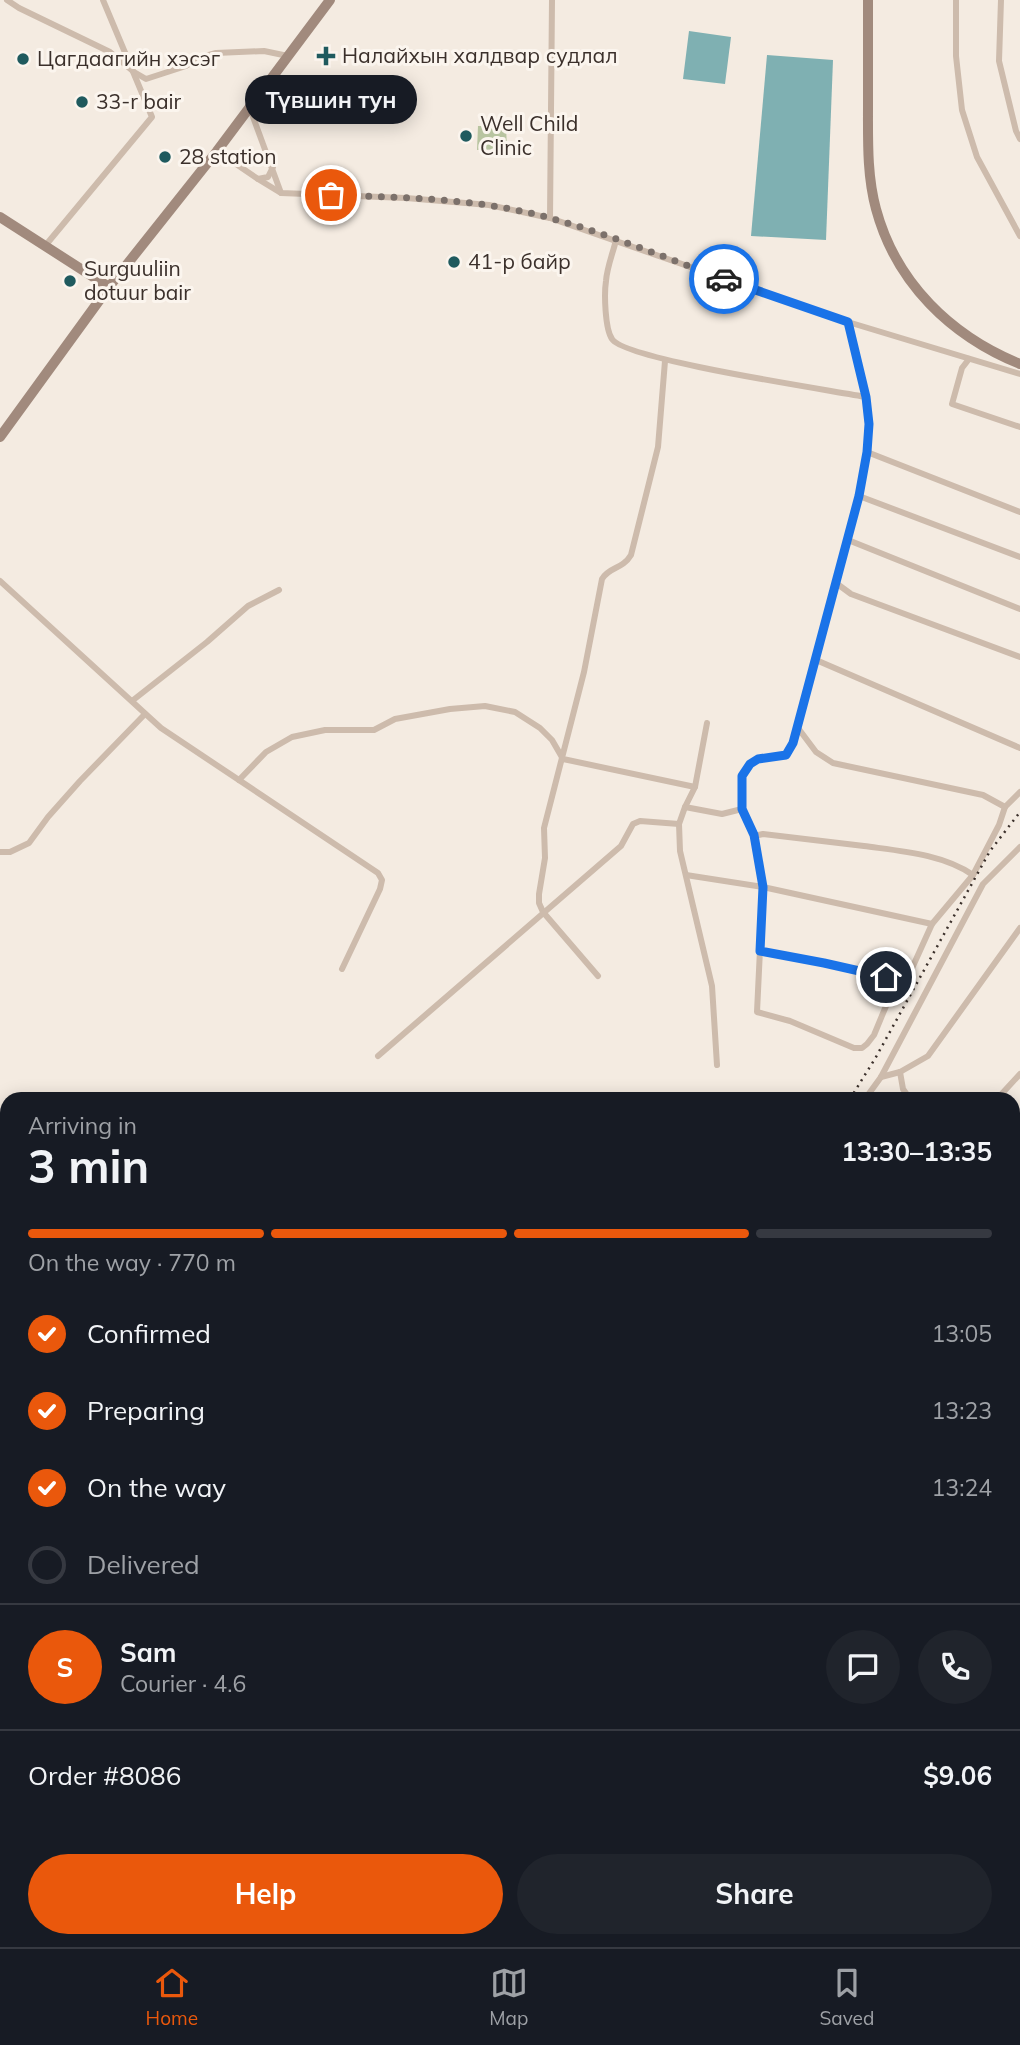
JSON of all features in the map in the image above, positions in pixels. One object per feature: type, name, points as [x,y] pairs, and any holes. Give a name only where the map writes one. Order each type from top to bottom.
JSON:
[{"type":"street","points":[[7,0],[110,52],[146,79],[216,53],[264,51],[288,55]]},
{"type":"street","points":[[44,246],[152,117],[103,0]]},
{"type":"street","points":[[0,437],[109,287],[217,151],[330,0]]},
{"type":"street","points":[[550,218],[552,0]]},
{"type":"street","points":[[868,0],[870,170],[876,208],[888,241],[903,269],[923,297],[946,321],[976,343],[1020,364]]},
{"type":"street","points":[[956,0],[956,56],[961,110],[977,157],[1020,236]]},
{"type":"street","points":[[1001,0],[999,61],[1020,139]]},
{"type":"street","points":[[250,106],[281,193]]},
{"type":"street","points":[[217,151],[281,193],[489,205],[550,218],[848,322],[1020,374]]},
{"type":"street","points":[[258,179],[268,177],[272,167]]},
{"type":"street","points":[[0,217],[109,287]]},
{"type":"street","points":[[616,240],[606,281],[608,325],[611,338],[617,344],[665,361],[866,397]]},
{"type":"street","points":[[848,322],[866,397],[869,424],[859,496],[798,728],[789,752],[750,764],[742,776],[742,809],[754,835],[763,887],[757,1012],[790,1021],[854,1048],[862,1048],[867,1044],[874,1035],[886,1006],[906,982],[932,923],[973,875],[999,825],[1005,807],[1020,792]]},
{"type":"street","points":[[968,359],[962,368],[952,404],[1020,427]]},
{"type":"street","points":[[598,976],[543,912],[539,903],[545,858],[544,828],[584,672],[602,579],[605,573],[626,562],[631,555],[658,447],[665,361]]},
{"type":"street","points":[[867,452],[1020,512]]},
{"type":"street","points":[[859,496],[1020,557]]},
{"type":"street","points":[[848,540],[1020,609]]},
{"type":"street","points":[[0,581],[161,728],[378,873],[382,880],[380,889],[342,969]]},
{"type":"street","points":[[836,583],[851,594],[1020,657]]},
{"type":"street","points":[[132,701],[248,606],[279,590]]},
{"type":"street","points":[[816,660],[1020,748]]},
{"type":"street","points":[[239,780],[266,752],[292,737],[325,730],[374,730],[396,719],[485,706],[515,712],[540,728],[552,740],[563,759],[695,788]]},
{"type":"street","points":[[0,852],[10,852],[29,843],[72,790],[145,713]]},
{"type":"street","points":[[708,723],[695,788],[679,824],[680,851],[712,986],[717,1065]]},
{"type":"street","points":[[798,728],[816,752],[833,763],[983,795],[1005,807]]},
{"type":"street","points":[[685,807],[722,814],[742,809]]},
{"type":"street","points":[[377,1056],[621,846],[633,824],[640,821],[679,824]]},
{"type":"street","points":[[754,835],[893,850],[935,859],[973,875]]},
{"type":"street","points":[[870,1092],[881,1077],[983,884],[1020,847]]},
{"type":"street","points":[[686,875],[763,887],[932,923]]},
{"type":"street","points":[[881,1077],[900,1072],[928,1056],[1020,928]]},
{"type":"street","points":[[760,951],[906,982]]},
{"type":"street","points":[[900,1072],[905,1092]]},
{"type":"street","points":[[1003,1092],[1020,1074]]},
{"type":"green space","points":[[478,126],[506,126],[507,149],[477,150]]},
{"type":"water","points":[[689,31],[731,37],[725,84],[683,79]]},
{"type":"water","points":[[767,55],[833,60],[826,240],[751,236]]},
{"type":"railway","points":[[854,1092],[990,851],[1020,812]]},
{"type":"way so far","points":[[331,195],[406,198],[512,209],[570,224],[724,279]]},
{"type":"place","name":"Налайхын халдвар судлал","points":[[326,56]]},
{"type":"place","name":"Цагдаагийн хэсэг","points":[[23,59]]},
{"type":"place","name":"33-r bair","points":[[82,102]]},
{"type":"place","name":"Well Child Clinic","points":[[466,136]]},
{"type":"place","name":"28 station","points":[[165,157]]},
{"type":"place","name":"Түвшин тун","points":[[331,195]]},
{"type":"place","name":"41-р байр","points":[[454,262]]},
{"type":"place","name":"Surguuliin dotuur bair","points":[[70,281]]},
{"type":"route","points":[[724,279],[848,322],[866,397],[869,424],[859,496],[793,743],[786,755],[758,759],[750,764],[742,776],[742,809],[754,835],[763,887],[760,951],[886,977]]}]
